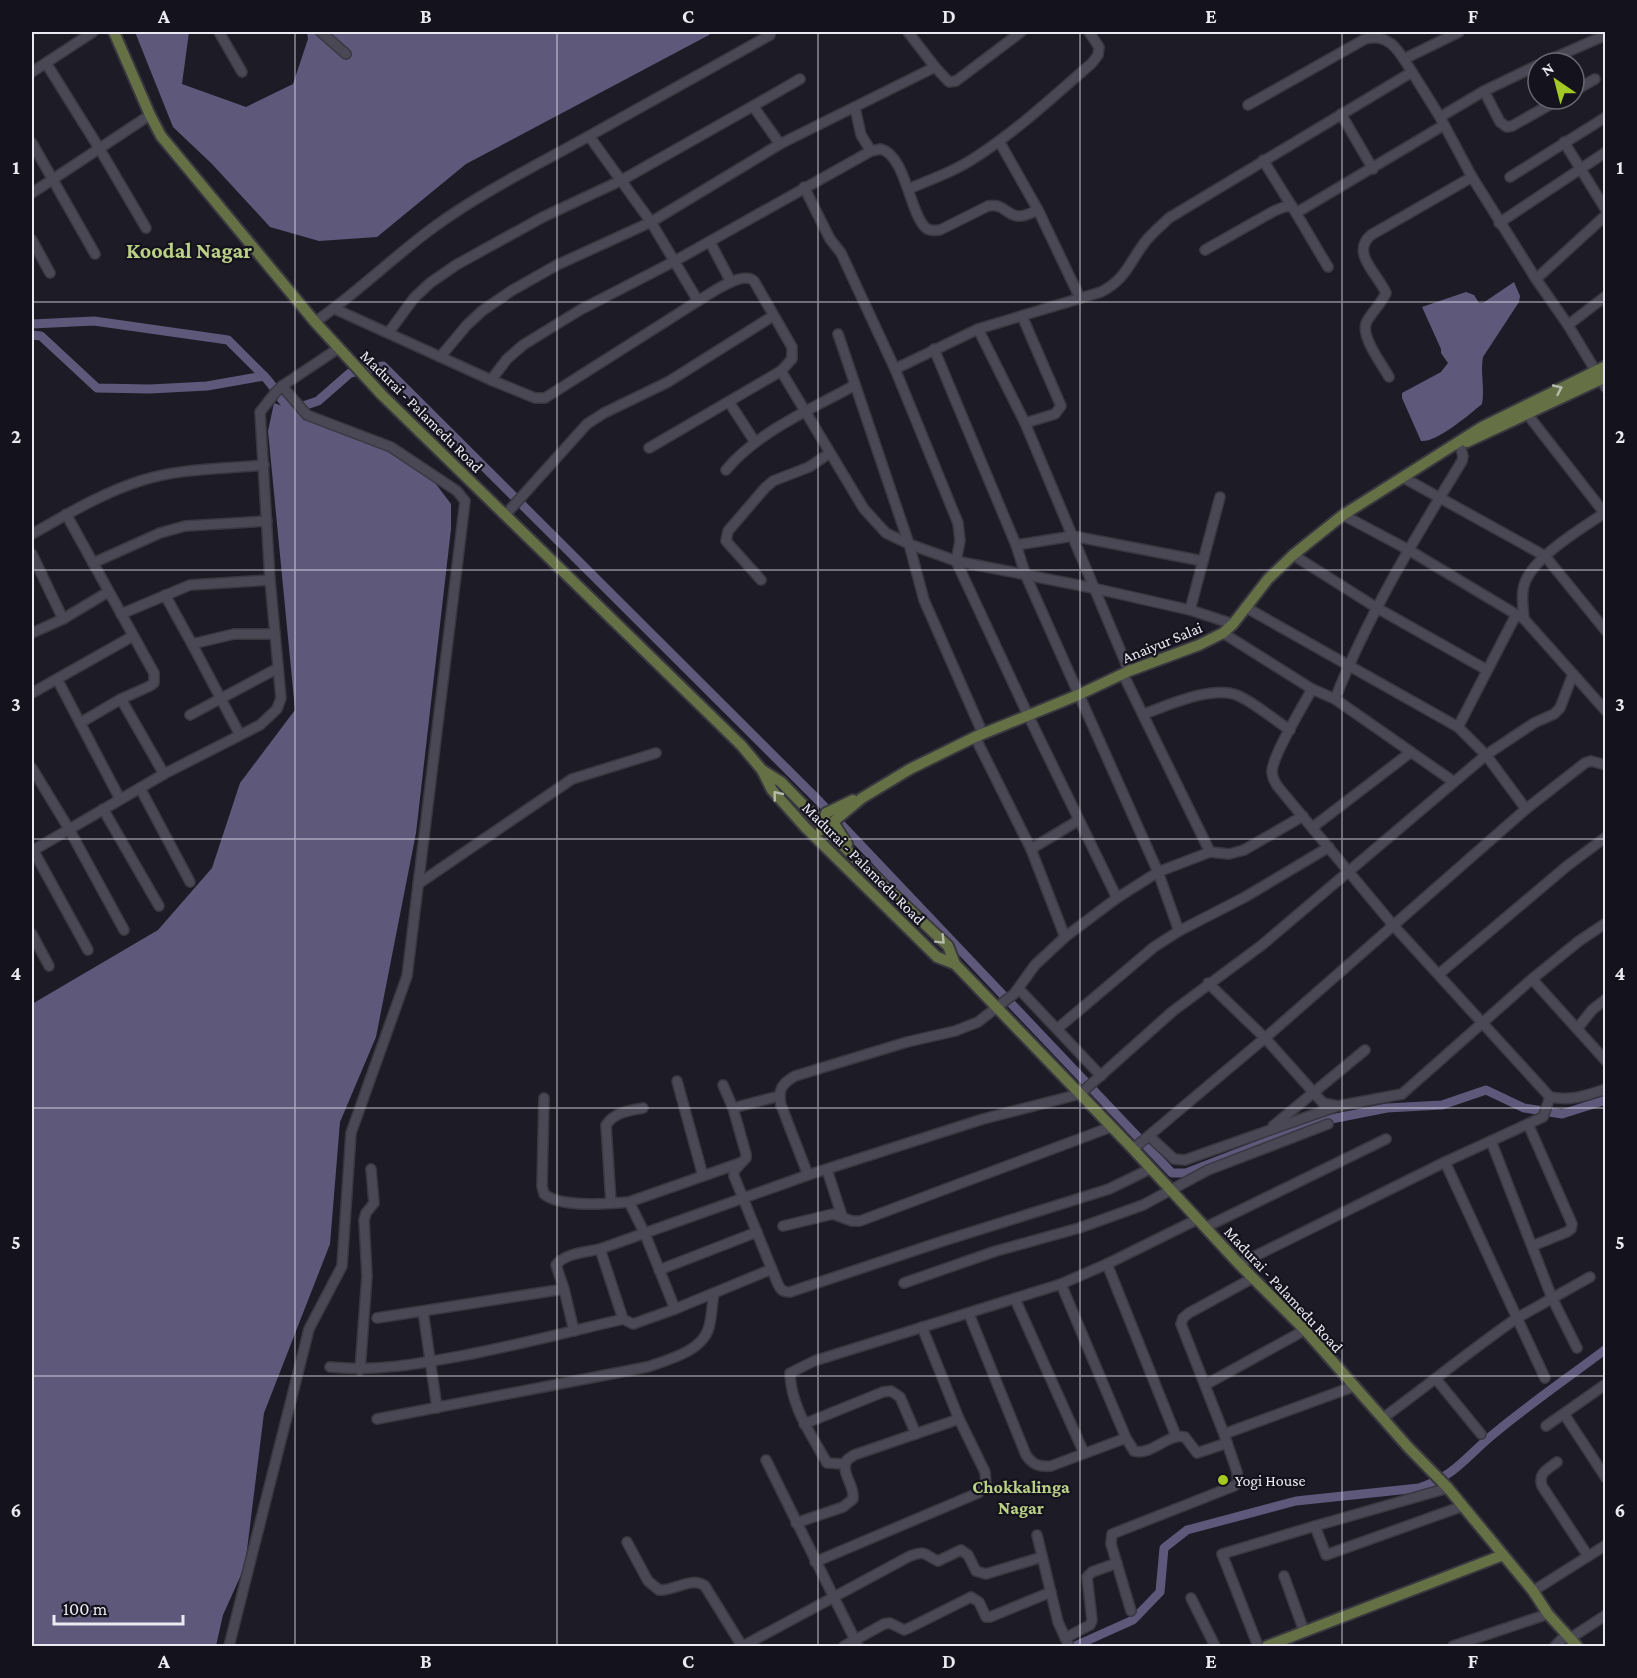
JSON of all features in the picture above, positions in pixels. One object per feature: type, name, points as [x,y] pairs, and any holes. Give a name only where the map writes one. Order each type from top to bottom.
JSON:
[{"type":"main road","name":"Madurai - Palamedu Road","points":[[114,32],[161,136],[342,352],[374,387],[741,745],[762,770],[772,790],[818,840],[937,957],[955,964],[1001,1006],[1239,1264],[1305,1330],[1448,1488],[1571,1640]]},
{"type":"main road","name":"Anaiyur Salai","points":[[805,827],[830,817],[910,769],[979,735],[1078,695],[1126,672],[1199,645],[1223,633],[1233,624],[1268,579],[1293,555],[1343,515],[1482,427],[1601,379],[1605,366]]},
{"type":"main road","name":"Anaiyur Salai","points":[[1434,458],[1524,411]]},
{"type":"main road","name":"Madurai - Palamedu Road","points":[[762,770],[782,782],[796,797],[830,817],[855,858],[948,946],[955,964]]},
{"type":"main road","points":[[818,840],[830,817]]},
{"type":"main road","points":[[871,892],[882,883]]},
{"type":"main road","points":[[1267,1647],[1503,1555]]},
{"type":"street","points":[[32,72],[93,32]]},
{"type":"street","points":[[219,32],[242,72]]},
{"type":"street","points":[[321,32],[346,54]]},
{"type":"street","points":[[908,32],[944,78],[950,82],[956,81],[1021,32]]},
{"type":"street","points":[[908,189],[950,172],[999,141],[1092,63],[1098,55],[1099,48],[1089,32]]},
{"type":"street","points":[[1404,59],[1459,32]]},
{"type":"street","points":[[315,322],[335,309],[434,227],[465,206],[770,35]]},
{"type":"street","points":[[1569,51],[1605,35]]},
{"type":"street","points":[[1248,105],[1365,39],[1376,36],[1387,40],[1404,59],[1499,222],[1601,379]]},
{"type":"street","points":[[46,63],[146,228]]},
{"type":"street","points":[[440,357],[482,311],[511,291],[557,265],[651,222],[780,144],[935,67]]},
{"type":"street","points":[[1205,250],[1274,211],[1284,207],[1294,210],[1373,169],[1484,91],[1526,71]]},
{"type":"street","points":[[895,369],[978,329],[1101,292],[1120,279],[1147,239],[1169,218],[1412,72]]},
{"type":"street","points":[[389,332],[414,298],[429,283],[456,266],[543,217],[622,180],[800,79]]},
{"type":"street","points":[[1586,84],[1595,79]]},
{"type":"street","points":[[1484,91],[1500,122],[1507,127],[1539,111]]},
{"type":"street","points":[[753,106],[780,144]]},
{"type":"street","points":[[855,108],[861,135],[871,151]]},
{"type":"street","points":[[1341,114],[1373,169]]},
{"type":"street","points":[[32,194],[150,115]]},
{"type":"street","points":[[1510,177],[1605,117]]},
{"type":"street","points":[[589,136],[651,222],[698,301]]},
{"type":"street","points":[[999,141],[1038,210],[1080,298]]},
{"type":"street","points":[[1564,142],[1605,210]]},
{"type":"street","points":[[32,143],[95,254]]},
{"type":"street","points":[[490,380],[507,359],[523,345],[580,310],[710,242],[871,151],[881,149],[892,156],[920,220],[925,228],[931,231],[940,230],[988,206],[1002,206],[1016,216],[1038,210]]},
{"type":"street","points":[[1499,222],[1605,152]]},
{"type":"street","points":[[1263,160],[1328,267]]},
{"type":"street","points":[[1389,377],[1365,333],[1365,323],[1382,303],[1386,293],[1363,256],[1362,248],[1365,240],[1472,177]]},
{"type":"street","points":[[804,187],[830,239],[841,253],[895,369],[958,523],[960,542],[956,561],[1117,898]]},
{"type":"street","points":[[1536,279],[1605,215]]},
{"type":"street","points":[[32,240],[50,273]]},
{"type":"street","points":[[710,242],[731,282]]},
{"type":"street","points":[[335,309],[490,380],[535,398],[545,398],[698,301],[731,282],[743,277],[751,278],[792,347],[793,353],[789,363],[781,371],[649,448]]},
{"type":"street","points":[[1568,325],[1605,296]]},
{"type":"street","points":[[506,514],[587,424],[604,413],[668,382],[773,316]]},
{"type":"street","points":[[1022,316],[1061,406],[1055,414],[1025,423]]},
{"type":"street","points":[[978,329],[1025,423],[1144,714],[1210,852]]},
{"type":"street","points":[[838,334],[909,544],[924,600],[979,735],[1031,849],[1065,937]]},
{"type":"street","points":[[934,349],[1016,545],[1026,576],[1158,872],[1179,931]]},
{"type":"street","points":[[88,950],[32,850],[164,774],[260,725],[277,709],[281,698],[270,580],[260,412],[279,390],[342,352]]},
{"type":"street","points":[[781,371],[870,517],[886,533],[956,561],[1190,610],[1233,624]]},
{"type":"street","points":[[726,470],[755,442],[855,384]]},
{"type":"street","points":[[229,1647],[309,1329],[342,1266],[351,1133],[407,976],[465,501],[457,491],[392,447],[307,415],[279,390]]},
{"type":"street","points":[[729,402],[755,442]]},
{"type":"street","points":[[1458,727],[1487,670],[1520,617],[1527,577],[1545,556],[1605,513],[1524,411]]},
{"type":"street","points":[[1335,699],[1348,666],[1407,549],[1462,461],[1460,445]]},
{"type":"street","points":[[761,580],[729,546],[725,537],[728,531],[756,496],[774,481],[808,467],[831,453]]},
{"type":"street","points":[[32,534],[66,514],[140,481],[171,473],[264,465]]},
{"type":"street","points":[[1404,478],[1545,556],[1605,631]]},
{"type":"street","points":[[1190,610],[1220,497]]},
{"type":"street","points":[[66,514],[154,674],[154,683],[80,723]]},
{"type":"street","points":[[1343,515],[1407,549],[1520,617],[1605,711]]},
{"type":"street","points":[[93,563],[160,532],[184,526],[267,521]]},
{"type":"street","points":[[1016,545],[1073,536],[1203,561]]},
{"type":"street","points":[[32,554],[63,619]]},
{"type":"street","points":[[1293,555],[1377,608],[1487,670]]},
{"type":"street","points":[[121,614],[190,585],[270,580]]},
{"type":"street","points":[[32,633],[63,619],[108,592]]},
{"type":"street","points":[[165,595],[240,735]]},
{"type":"street","points":[[1245,608],[1458,727],[1486,755],[1526,809]]},
{"type":"street","points":[[1223,633],[1312,689],[1335,699],[1454,782]]},
{"type":"street","points":[[192,644],[234,634],[275,634]]},
{"type":"street","points":[[32,693],[133,636]]},
{"type":"street","points":[[189,715],[278,668]]},
{"type":"street","points":[[574,1331],[564,1290],[556,1269],[558,1261],[568,1256],[600,1249],[808,1176],[983,1119],[1081,1094],[1173,1011],[1262,945],[1486,755],[1560,708],[1573,674]]},
{"type":"street","points":[[57,679],[120,799]]},
{"type":"street","points":[[1312,689],[1272,767],[1272,774],[1279,788],[1393,925],[1549,1099],[1574,1099],[1605,1089]]},
{"type":"street","points":[[1144,714],[1222,691],[1238,695],[1290,730]]},
{"type":"street","points":[[121,699],[164,774]]},
{"type":"street","points":[[1313,827],[1411,752]]},
{"type":"street","points":[[418,884],[572,779],[656,753]]},
{"type":"street","points":[[1133,1149],[1265,1038],[1526,809],[1585,763],[1591,761],[1605,765]]},
{"type":"street","points":[[32,768],[69,829],[124,930]]},
{"type":"street","points":[[140,788],[190,882]]},
{"type":"street","points":[[104,809],[159,906]]},
{"type":"street","points":[[808,1176],[779,1096],[780,1087],[795,1076],[978,1022],[1017,991],[1026,975],[1065,937],[1117,898],[1158,872],[1210,852],[1229,854],[1244,850],[1303,816]]},
{"type":"street","points":[[1031,849],[1079,820]]},
{"type":"street","points":[[1439,974],[1567,866],[1605,837]]},
{"type":"street","points":[[1057,1029],[1136,960],[1179,931],[1245,897],[1329,847]]},
{"type":"street","points":[[1149,1136],[1178,1161],[1199,1156],[1338,1106],[1402,1094],[1532,979],[1605,923]]},
{"type":"street","points":[[32,934],[49,966]]},
{"type":"street","points":[[1532,979],[1605,1061]]},
{"type":"street","points":[[1208,983],[1265,1038],[1323,1103],[1338,1106]]},
{"type":"street","points":[[1017,991],[1057,1029],[1101,1077]]},
{"type":"street","points":[[1577,1029],[1592,1010],[1605,999]]},
{"type":"street","points":[[1267,1132],[1365,1050]]},
{"type":"street","points":[[676,1081],[704,1176]]},
{"type":"street","points":[[723,1085],[733,1108],[746,1154],[743,1162],[734,1171],[781,1290],[790,1293],[943,1241],[1108,1189],[1150,1168]]},
{"type":"street","points":[[733,1108],[779,1096]]},
{"type":"street","points":[[544,1098],[542,1186],[544,1194],[557,1202],[629,1202],[743,1162]]},
{"type":"street","points":[[1239,1264],[1445,1162],[1543,1118],[1549,1099]]},
{"type":"street","points":[[611,1203],[606,1125],[610,1118],[621,1112],[643,1108]]},
{"type":"street","points":[[904,1283],[996,1251],[1079,1228],[1128,1211],[1208,1170],[1328,1124]]},
{"type":"street","points":[[1528,1124],[1572,1224],[1571,1229],[1567,1232],[1532,1246]]},
{"type":"street","points":[[783,1226],[825,1215],[842,1216],[852,1221],[867,1219],[1111,1127]]},
{"type":"street","points":[[844,1464],[828,1463],[804,1424],[791,1390],[790,1373],[814,1361],[1061,1284],[1386,1139]]},
{"type":"street","points":[[1491,1141],[1552,1298],[1577,1348]]},
{"type":"street","points":[[1445,1162],[1545,1378]]},
{"type":"street","points":[[360,1370],[367,1276],[364,1220],[366,1213],[374,1203],[371,1169]]},
{"type":"street","points":[[827,1170],[842,1216]]},
{"type":"street","points":[[629,1202],[645,1234],[675,1309]]},
{"type":"street","points":[[660,1270],[757,1232]]},
{"type":"street","points":[[600,1249],[623,1319]]},
{"type":"street","points":[[1107,1264],[1176,1436]]},
{"type":"street","points":[[330,1367],[360,1370],[429,1362],[623,1319],[633,1324],[642,1323],[772,1269]]},
{"type":"street","points":[[1383,1418],[1517,1318],[1590,1277]]},
{"type":"street","points":[[1131,1611],[1111,1544],[1112,1534],[1228,1489],[1238,1483],[1237,1472],[1225,1438],[1181,1324],[1183,1318],[1253,1278]]},
{"type":"street","points":[[1061,1284],[1126,1437],[1137,1453],[1176,1436],[1185,1437],[1197,1453],[1225,1438],[1355,1386]]},
{"type":"street","points":[[377,1318],[564,1290]]},
{"type":"street","points":[[377,1419],[647,1367],[670,1360],[699,1343],[709,1329],[714,1293]]},
{"type":"street","points":[[1015,1299],[1084,1453]]},
{"type":"street","points":[[423,1311],[437,1408]]},
{"type":"street","points":[[969,1314],[1031,1463],[1040,1467],[1051,1466],[1126,1437]]},
{"type":"street","points":[[815,1562],[984,1489],[987,1480],[984,1472],[959,1419],[922,1327]]},
{"type":"street","points":[[1205,1385],[1305,1330]]},
{"type":"street","points":[[1436,1379],[1481,1434]]},
{"type":"street","points":[[1546,1426],[1605,1385]]},
{"type":"street","points":[[804,1424],[882,1392],[891,1391],[900,1397],[916,1434]]},
{"type":"street","points":[[1564,1414],[1605,1478]]},
{"type":"street","points":[[796,1523],[843,1507],[853,1499],[854,1494],[844,1464],[854,1455],[959,1419]]},
{"type":"street","points":[[766,1460],[857,1643]]},
{"type":"street","points":[[1557,1462],[1542,1473],[1540,1479],[1542,1486],[1587,1556]]},
{"type":"street","points":[[1258,1647],[1222,1554],[1448,1488]]},
{"type":"street","points":[[1314,1526],[1326,1555],[1462,1506]]},
{"type":"street","points":[[1037,1535],[1058,1622],[1068,1643],[1090,1625],[1092,1620],[1087,1576],[1117,1563]]},
{"type":"street","points":[[627,1542],[648,1581],[658,1590],[665,1591],[694,1582],[700,1582],[705,1586],[742,1647],[910,1556],[923,1552],[938,1561],[961,1550],[980,1574],[1042,1557]]},
{"type":"street","points":[[1533,1591],[1605,1545]]},
{"type":"street","points":[[1284,1576],[1304,1631]]},
{"type":"street","points":[[844,1647],[857,1643],[885,1624],[890,1623],[904,1630],[971,1597],[979,1602],[986,1617],[990,1617],[1051,1592]]},
{"type":"street","points":[[1191,1598],[1215,1647]]},
{"type":"street","points":[[1454,1647],[1548,1614]]},
{"type":"street","points":[[1554,1647],[1571,1640],[1605,1615]]},
{"type":"shaded area","points":[[135,32],[189,32],[182,84],[246,107],[293,84],[308,39],[307,32],[712,32],[466,164],[377,237],[319,241],[270,227],[212,164],[173,127]]},
{"type":"shaded area","points":[[1514,282],[1520,296],[1519,302],[1483,357],[1482,404],[1444,433],[1421,441],[1402,398],[1402,393],[1441,372],[1448,363],[1441,353],[1422,307],[1466,292],[1474,295],[1479,303],[1483,303]]},
{"type":"shaded area","points":[[274,403],[385,443],[427,472],[451,504],[451,529],[416,833],[376,1037],[340,1122],[330,1244],[264,1413],[245,1566],[223,1615],[216,1646],[32,1646],[32,1004],[158,930],[212,868],[240,783],[295,710],[268,431]]},
{"type":"waterway","points":[[32,324],[94,321],[228,340],[264,376]]},
{"type":"waterway","points":[[32,335],[41,336],[97,388],[150,389],[207,386],[264,376],[291,410],[318,401],[350,373],[383,366],[820,802],[1172,1173],[1186,1173],[1321,1121],[1387,1108],[1442,1105],[1486,1090],[1524,1108],[1562,1114],[1606,1100]]},
{"type":"waterway","points":[[1075,1646],[1133,1620],[1160,1592],[1164,1548],[1187,1530],[1296,1501],[1419,1488],[1432,1483],[1452,1471],[1509,1421],[1606,1349]]},
{"type":"place","name":"Yogi House","points":[[1223,1480]]},
{"type":"district","name":"Koodal Nagar","points":[[189,250]]},
{"type":"district","name":"Chokkalinga Nagar","points":[[1021,1497]]}]
